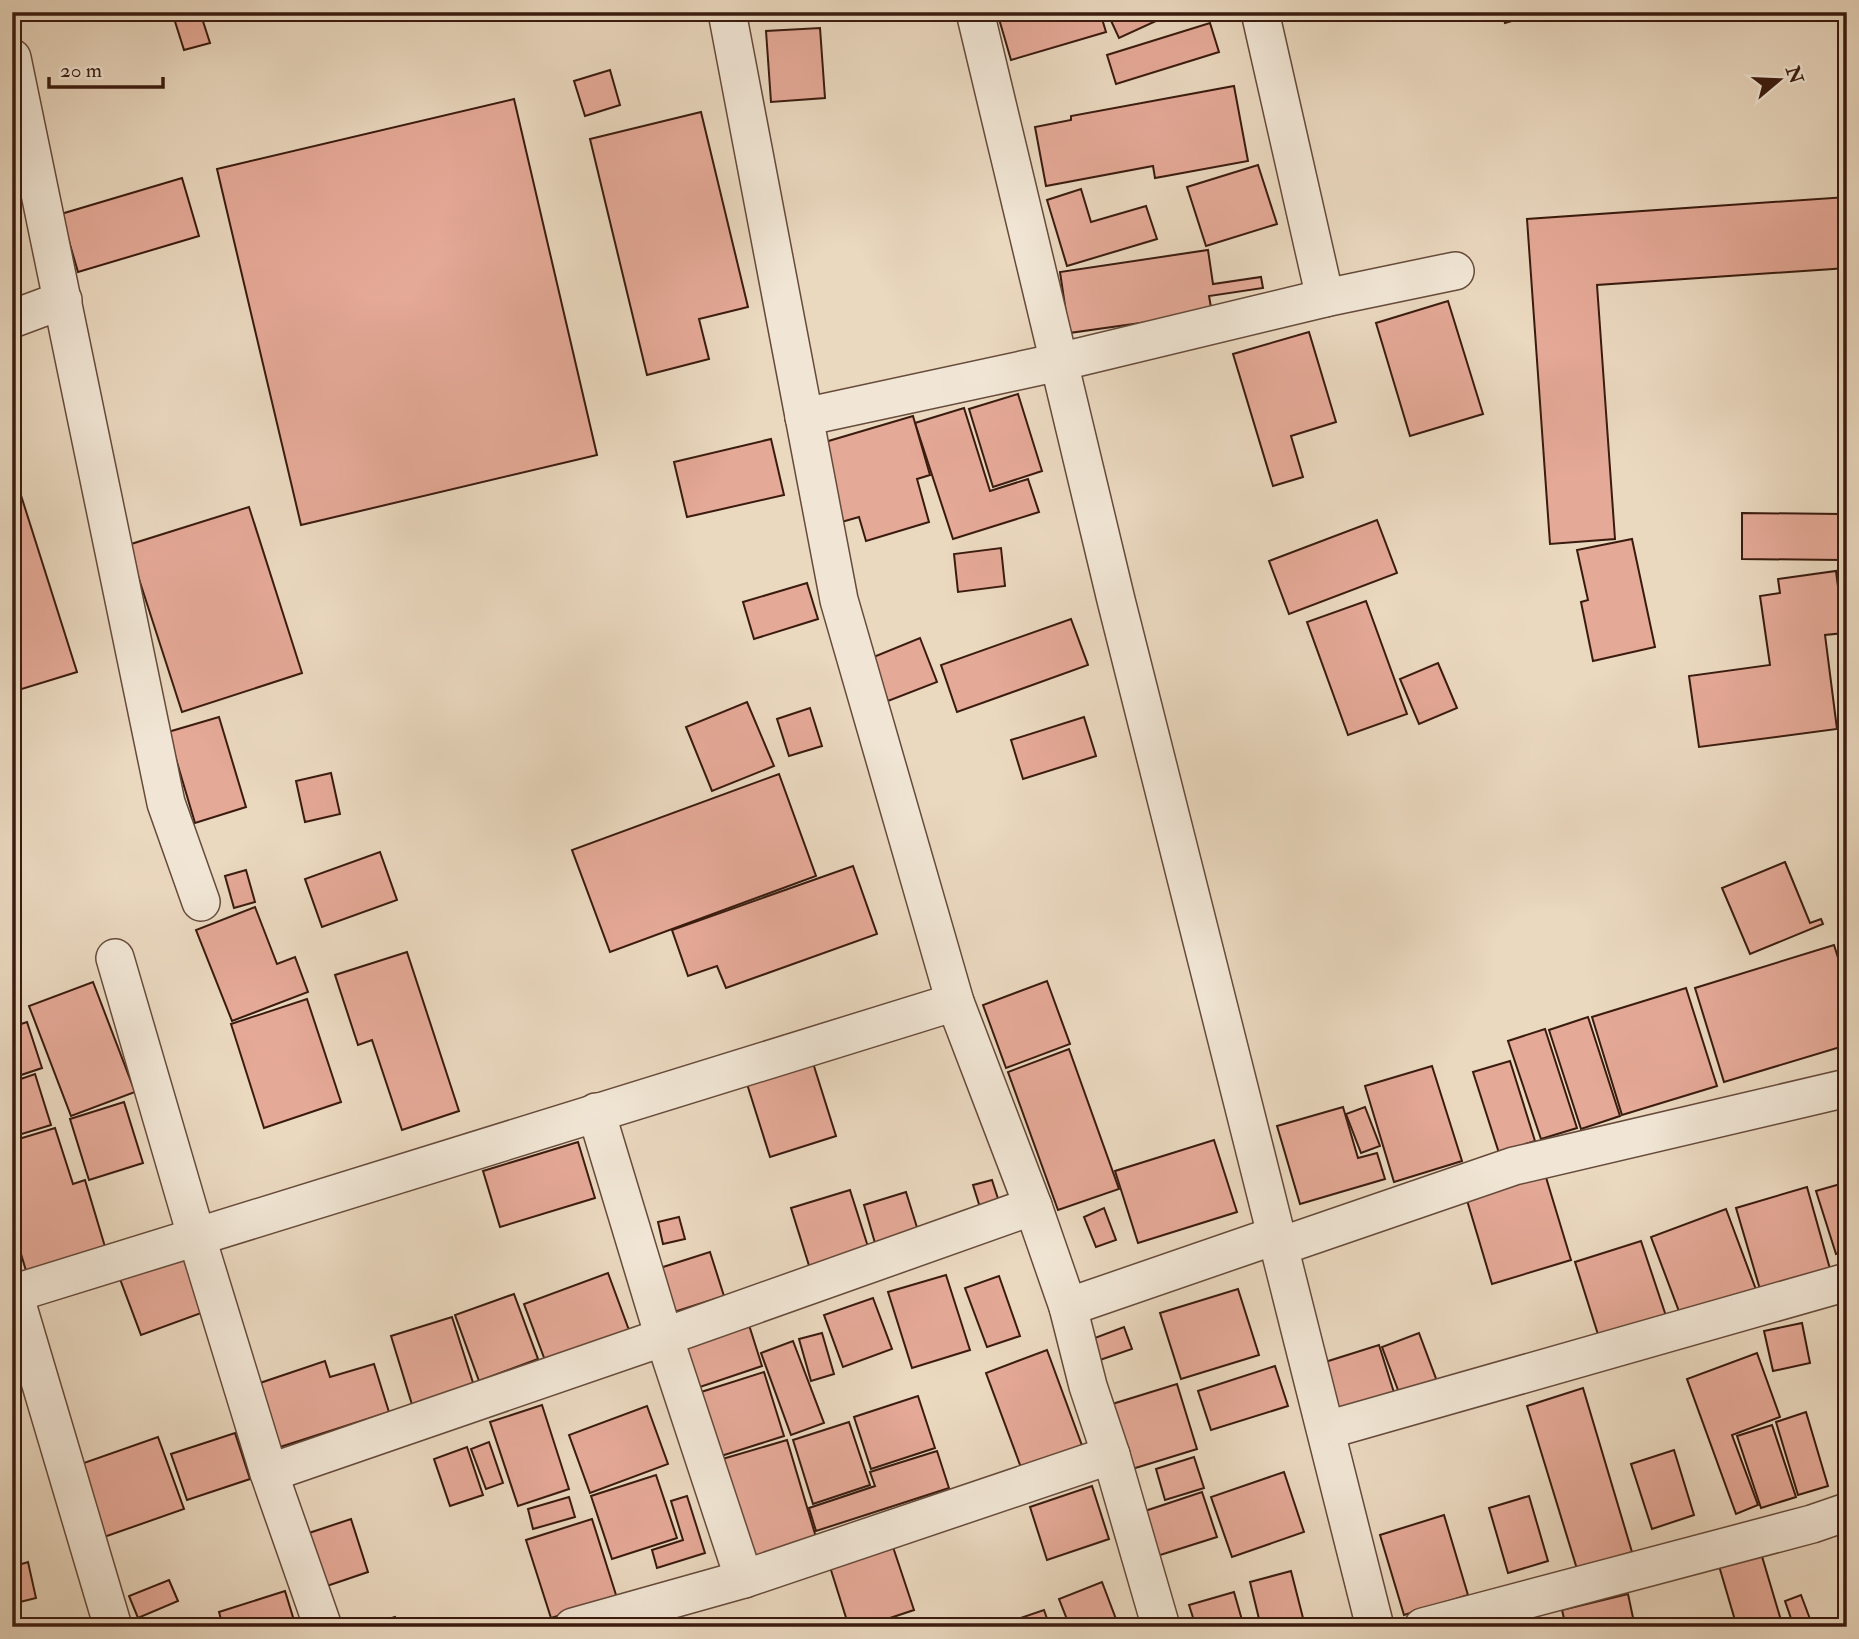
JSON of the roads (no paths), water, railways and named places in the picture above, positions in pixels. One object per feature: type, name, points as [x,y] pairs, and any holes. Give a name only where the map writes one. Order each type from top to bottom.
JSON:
[{"type":"street","points":[[727,12],[839,600],[955,1002],[1033,1206],[1068,1307],[1087,1387],[1111,1455],[1161,1627]]},
{"type":"street","points":[[975,12],[1119,613],[1375,1627]]},
{"type":"street","points":[[1261,12],[1325,298]]},
{"type":"street","points":[[12,58],[166,803],[201,902]]},
{"type":"street","points":[[804,417],[1059,362],[1325,298],[1455,271]]},
{"type":"street","points":[[12,318],[63,300]]},
{"type":"street","points":[[115,958],[195,1235],[270,1473],[323,1627]]},
{"type":"street","points":[[113,1627],[13,1291],[955,1002]]},
{"type":"street","points":[[1068,1307],[1514,1166],[1847,1088]]},
{"type":"street","points":[[596,1112],[664,1337],[744,1579]]},
{"type":"street","points":[[270,1473],[1033,1206]]},
{"type":"street","points":[[1327,1430],[1847,1282]]},
{"type":"street","points":[[573,1627],[744,1579],[1111,1455]]},
{"type":"street","points":[[1423,1627],[1812,1524],[1847,1512]]}]
